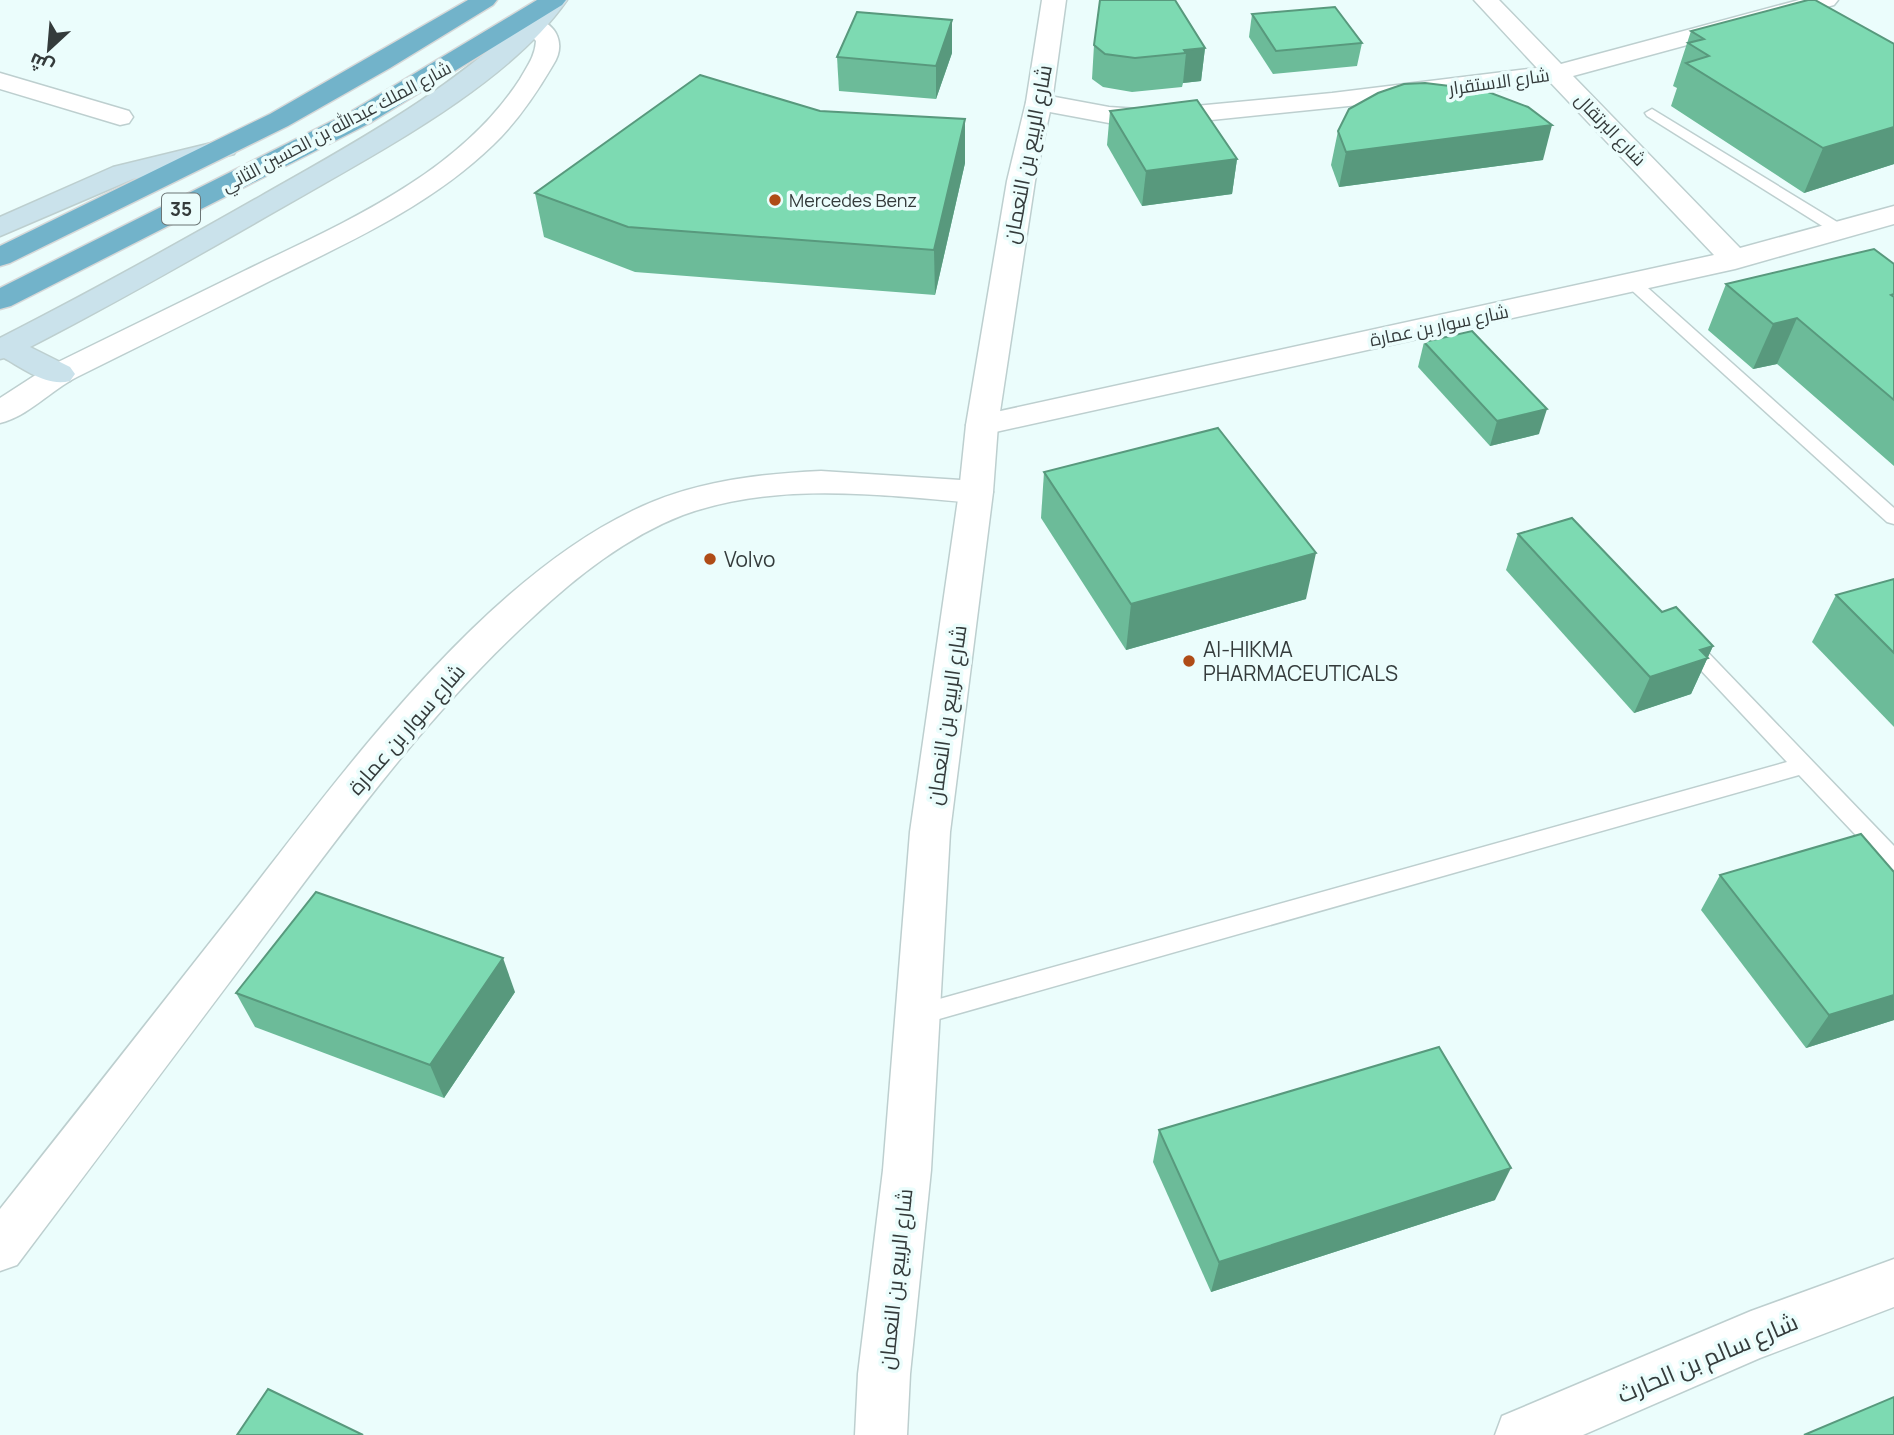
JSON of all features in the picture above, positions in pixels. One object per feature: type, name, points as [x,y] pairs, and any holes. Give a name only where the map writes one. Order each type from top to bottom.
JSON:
[{"type":"highway","name":"شارع الملك عبدالله بن الحسين الثاني","points":[[0,257],[318,99],[485,0]]},
{"type":"highway","name":"شارع الملك عبدالله بن الحسين الثاني","points":[[0,300],[361,117],[555,0]]},
{"type":"main road","points":[[3,348],[350,157],[421,113],[469,79],[534,25],[555,0]]},
{"type":"main road","points":[[0,227],[123,173],[224,148]]},
{"type":"main road","points":[[3,348],[59,374]]},
{"type":"street","name":"شارع الربيع بن النعمان","points":[[881,1435],[884,1374],[907,1170],[930,832],[976,492],[982,425],[1021,181],[1039,102],[1054,0]]},
{"type":"street","name":"شارع البرتقال","points":[[1486,0],[1735,260]]},
{"type":"street","name":"شارع الاستقرار","points":[[1039,102],[1109,115],[1153,118],[1358,98],[1557,73],[1826,0]]},
{"type":"street","points":[[0,412],[59,374],[373,219],[434,179],[492,130],[519,100],[548,54],[548,39],[534,25]]},
{"type":"street","points":[[0,81],[120,117]]},
{"type":"street","name":"شارع سوار بن عمارة","points":[[982,425],[1735,260],[1894,215]]},
{"type":"street","name":"شارع سوار بن عمارة","points":[[0,1248],[343,802],[441,683],[551,579],[629,526],[671,507],[748,487],[784,483],[865,484],[976,492]]},
{"type":"street","name":"شارع سالم بن الحارث","points":[[1525,1434],[1751,1336],[1894,1283]]},
{"type":"lane","points":[[1652,113],[1841,231]]},
{"type":"lane","points":[[1633,283],[1894,518]]},
{"type":"lane","points":[[1675,629],[1894,861]]},
{"type":"lane","points":[[918,1015],[1803,766]]},
{"type":"building","points":[[1100,0],[1175,0],[1205,48],[1184,50],[1186,53],[1135,58],[1105,54],[1094,45]]},
{"type":"building","points":[[1815,0],[1894,44],[1894,127],[1823,148],[1686,63],[1709,56],[1688,43],[1704,39],[1691,31]]},
{"type":"building","points":[[1335,7],[1362,43],[1276,51],[1252,14]]},
{"type":"building","points":[[857,12],[952,20],[936,66],[837,57]]},
{"type":"building","name":"Mercedes Benz","points":[[700,75],[820,111],[965,119],[934,250],[628,227],[535,193]]},
{"type":"building","points":[[1425,83],[1483,90],[1528,107],[1552,125],[1346,152],[1338,131],[1349,109],[1378,93],[1404,84]]},
{"type":"building","points":[[1197,100],[1237,159],[1146,171],[1110,111]]},
{"type":"building","points":[[1874,249],[1894,264],[1894,294],[1891,295],[1894,297],[1894,400],[1797,318],[1773,324],[1726,284]]},
{"type":"building","points":[[1472,331],[1547,409],[1497,421],[1424,342]]},
{"type":"building","points":[[1218,428],[1316,553],[1131,604],[1044,472]]},
{"type":"building","points":[[1572,518],[1662,612],[1676,607],[1713,646],[1700,650],[1708,658],[1650,677],[1518,534]]},
{"type":"building","points":[[1894,579],[1894,653],[1836,595]]},
{"type":"building","points":[[1861,834],[1894,872],[1894,995],[1829,1015],[1720,875]]},
{"type":"building","points":[[316,892],[503,958],[430,1065],[236,993]]},
{"type":"building","points":[[1439,1047],[1511,1168],[1219,1262],[1159,1130]]},
{"type":"building","points":[[268,1389],[363,1435],[237,1435]]},
{"type":"building","points":[[1894,1397],[1894,1435],[1804,1435]]},
{"type":"place","name":"Mercedes Benz","points":[[775,200]]},
{"type":"place","name":"Volvo","points":[[710,559]]},
{"type":"place","name":"Al-HIKMA PHARMACEUTICALS","points":[[1189,661]]}]
